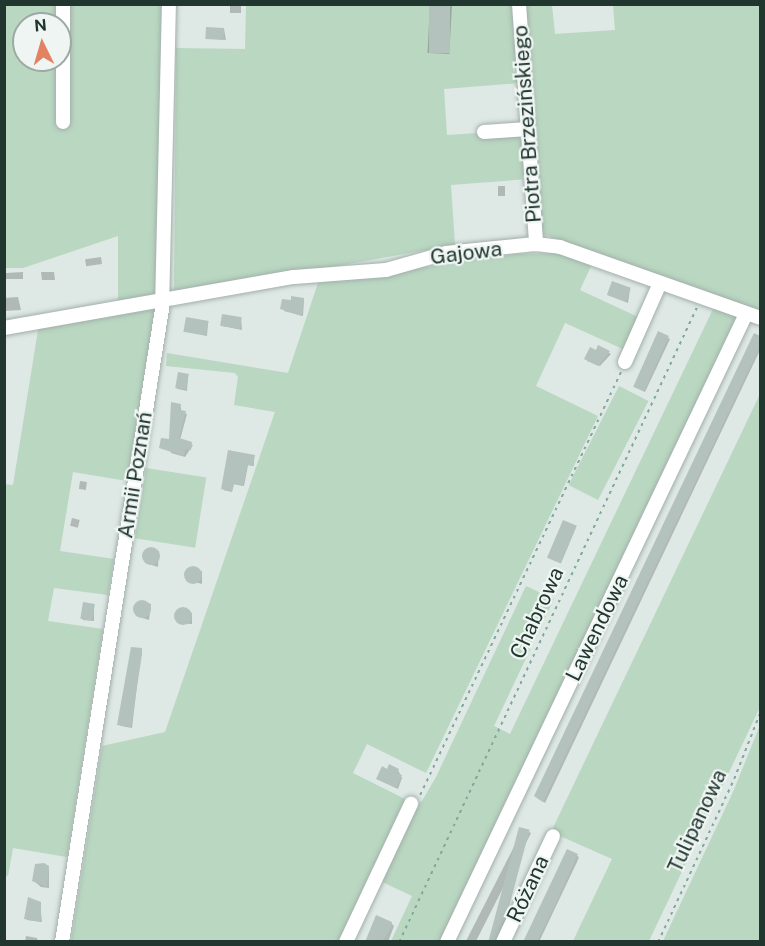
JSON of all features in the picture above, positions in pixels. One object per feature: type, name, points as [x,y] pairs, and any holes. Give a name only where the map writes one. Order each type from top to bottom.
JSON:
[{"type":"street","points":[[63,4],[63,122]]},
{"type":"street","name":"Armii Poznań","points":[[62,942],[163,300],[169,4]]},
{"type":"street","name":"Piotra Brzezińskiego","points":[[519,4],[536,244]]},
{"type":"street","points":[[484,132],[528,129]]},
{"type":"street","name":"Gajowa","points":[[4,328],[294,277],[386,270],[446,254],[536,244],[560,247],[760,318]]},
{"type":"street","points":[[625,362],[660,283]]},
{"type":"street","name":"Lawendowa","points":[[447,942],[747,314]]},
{"type":"street","points":[[346,942],[411,804]]},
{"type":"street","name":"Różana","points":[[503,942],[553,836]]},
{"type":"path","name":"Chabrowa","points":[[399,942],[702,298]]},
{"type":"path","points":[[411,804],[422,794],[518,596],[625,362]]},
{"type":"path","name":"Tulipanowa","points":[[658,942],[734,779],[760,713]]},
{"type":"green space","points":[[4,5],[163,5],[157,295],[118,302],[118,236],[23,268],[5,268]]},
{"type":"green space","points":[[246,5],[515,5],[520,60],[513,64],[513,71],[519,75],[519,83],[444,89],[447,135],[478,133],[486,139],[489,135],[525,133],[528,179],[451,185],[455,245],[174,295],[176,48],[245,49]]},
{"type":"green space","points":[[523,5],[552,5],[555,34],[615,30],[613,5],[760,5],[760,313],[540,233]]},
{"type":"green space","points":[[567,253],[593,262],[580,290],[638,317],[625,350],[565,323],[536,386],[598,416],[426,773],[367,744],[353,773],[409,801],[343,941],[71,942],[102,746],[165,732],[275,412],[234,405],[238,377],[235,373],[166,366],[167,353],[288,373],[318,283],[517,254]]},
{"type":"green space","points":[[156,303],[127,481],[73,472],[60,551],[114,559],[108,595],[54,588],[48,621],[103,629],[67,857],[13,848],[8,876],[4,875],[4,484],[13,485],[39,324]]},
{"type":"green space","points":[[714,307],[738,317],[442,941],[391,941],[412,896],[378,880],[413,806],[422,801],[436,777],[526,586],[554,599],[494,726],[510,734]]},
{"type":"green space","points":[[619,386],[648,401],[598,500],[569,485]]},
{"type":"green space","points":[[760,394],[760,707],[649,941],[573,941],[612,859],[551,832]]},
{"type":"green space","points":[[146,468],[206,478],[195,548],[135,538]]},
{"type":"green space","points":[[760,725],[760,941],[663,941],[733,792]]},
{"type":"building","points":[[429,4],[450,4],[450,53],[429,53]]},
{"type":"building","points":[[206,27],[224,28],[223,40],[205,39]]},
{"type":"building","points":[[612,281],[631,288],[626,302],[607,295]]},
{"type":"building","points":[[291,296],[304,298],[302,316],[280,309],[282,299],[291,300]]},
{"type":"building","points":[[222,314],[242,317],[240,329],[220,326]]},
{"type":"building","points":[[186,317],[209,321],[206,336],[183,332]]},
{"type":"building","points":[[658,331],[669,336],[644,392],[633,387]]},
{"type":"building","points":[[754,333],[760,336],[760,346],[543,802],[534,796]]},
{"type":"building","points":[[598,345],[610,351],[598,366],[584,359],[590,347],[596,350]]},
{"type":"building","points":[[178,372],[189,374],[186,390],[175,388]]},
{"type":"building","points":[[171,402],[181,404],[180,410],[186,411],[179,438],[192,442],[191,450],[185,449],[184,456],[159,448],[161,438],[169,439]]},
{"type":"building","points":[[228,450],[255,455],[253,466],[247,465],[243,486],[233,484],[232,491],[221,489]]},
{"type":"building","points":[[563,520],[577,526],[561,564],[547,558]]},
{"type":"building","points":[[151,547],[157,550],[160,556],[157,562],[151,565],[145,562],[142,556],[145,550]]},
{"type":"building","points":[[193,566],[199,569],[202,575],[199,581],[193,584],[187,581],[184,575],[187,569]]},
{"type":"building","points":[[142,600],[148,603],[151,609],[148,615],[142,618],[136,615],[133,609],[136,603]]},
{"type":"building","points":[[83,602],[95,604],[92,621],[80,619]]},
{"type":"building","points":[[183,607],[189,610],[192,616],[189,622],[183,625],[177,622],[174,616],[177,610]]},
{"type":"building","points":[[131,647],[142,648],[142,654],[131,727],[117,725]]},
{"type":"building","points":[[389,764],[399,769],[397,773],[402,775],[396,788],[376,779],[382,766],[387,769]]},
{"type":"building","points":[[519,827],[530,830],[500,942],[488,942]]},
{"type":"building","points":[[567,849],[578,854],[553,909],[537,942],[523,942]]},
{"type":"building","points":[[44,863],[49,866],[47,887],[32,881],[35,864]]},
{"type":"building","points":[[28,897],[41,902],[41,922],[24,919]]},
{"type":"building","points":[[376,915],[392,922],[390,930],[381,942],[365,942]]}]
